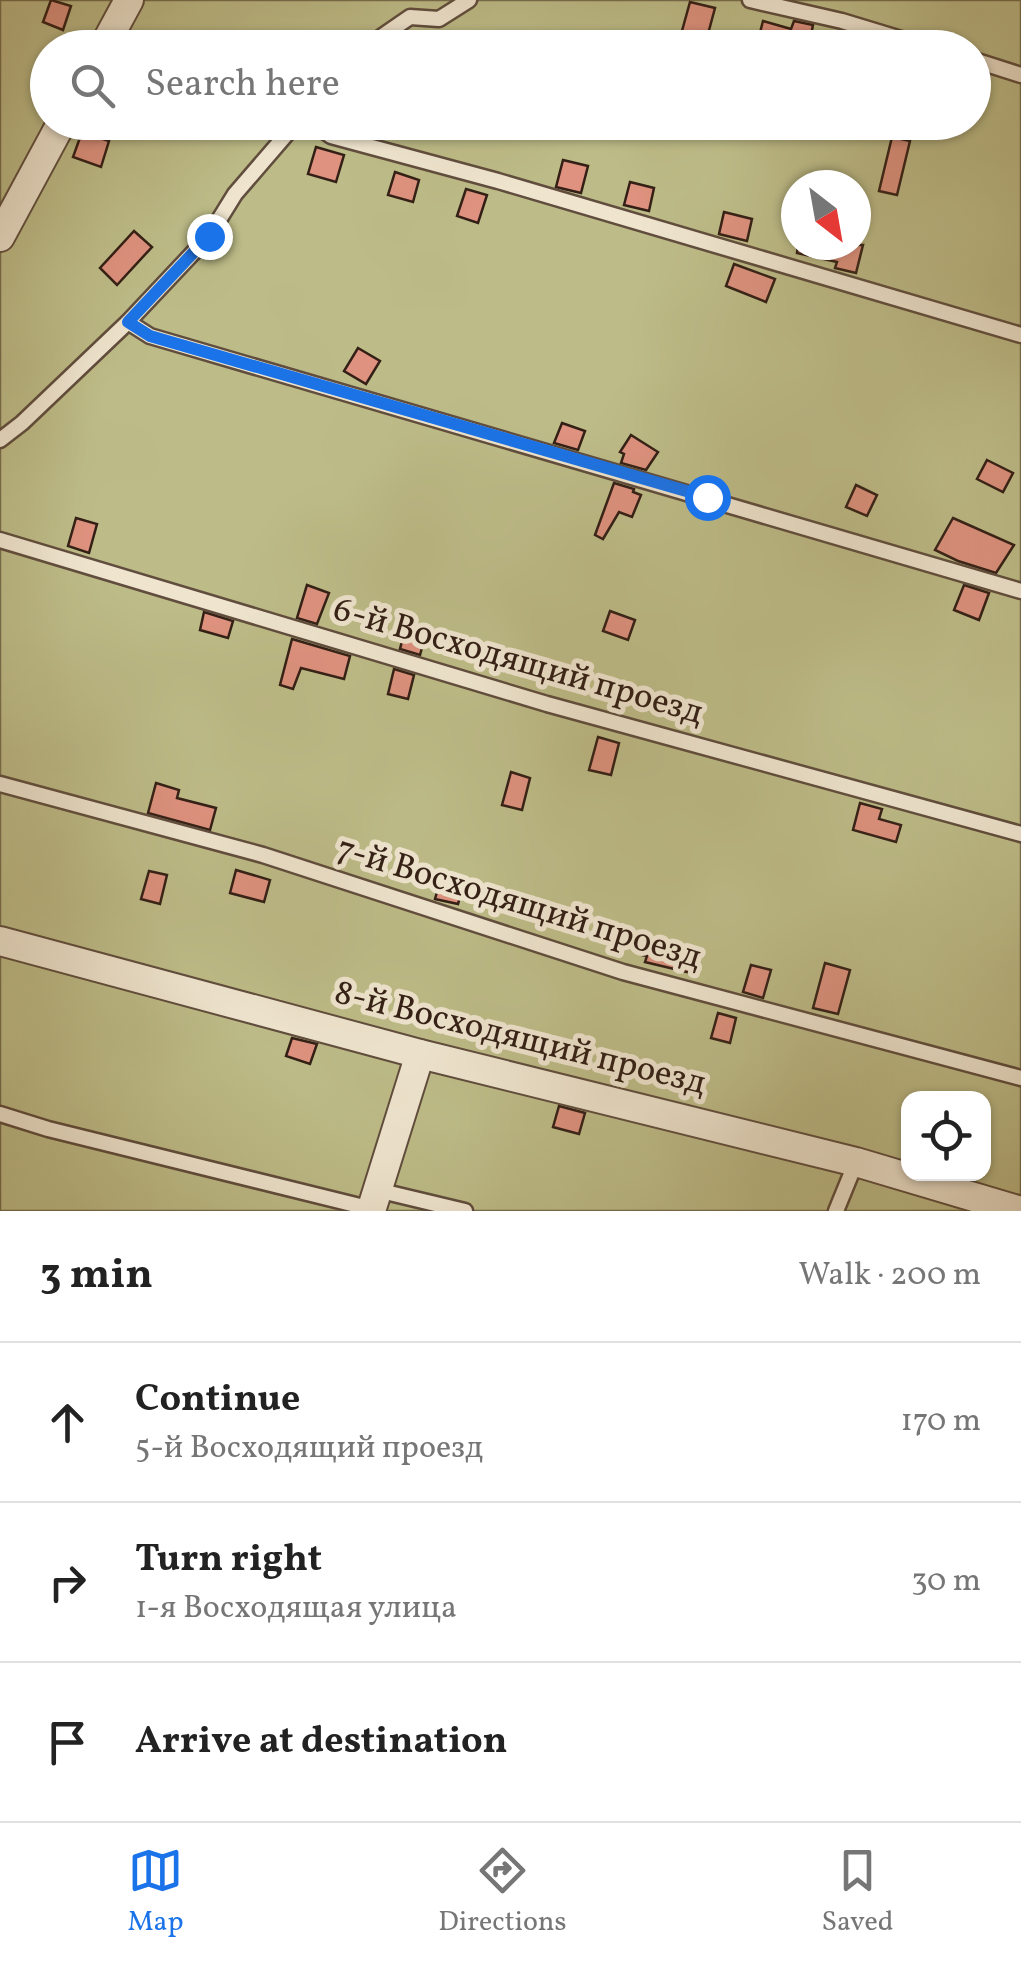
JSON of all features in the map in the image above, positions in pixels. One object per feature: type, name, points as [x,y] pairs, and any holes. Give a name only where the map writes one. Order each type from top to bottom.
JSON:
[{"type":"street","points":[[113,30],[129,0]]},
{"type":"street","points":[[0,237],[52,140]]},
{"type":"street","name":"8-й Восходящий проезд","points":[[0,941],[420,1054],[856,1162],[1021,1211]]},
{"type":"street","points":[[373,1203],[420,1054]]},
{"type":"lane","points":[[392,30],[410,17],[420,0]]},
{"type":"lane","points":[[410,17],[439,18],[469,0]]},
{"type":"lane","points":[[750,0],[872,30]]},
{"type":"lane","points":[[991,65],[1021,75]]},
{"type":"lane","points":[[0,440],[128,322],[209,236],[235,194],[282,140]]},
{"type":"lane","points":[[347,140],[1021,335]]},
{"type":"lane","points":[[128,322],[150,336],[1021,590]]},
{"type":"lane","name":"6-й Восходящий проезд","points":[[0,540],[547,704],[1021,834]]},
{"type":"lane","name":"7-й Восходящий проезд","points":[[0,784],[263,855],[623,972],[1021,1078]]},
{"type":"lane","points":[[0,1114],[48,1130],[373,1203],[464,1211]]},
{"type":"lane","points":[[836,1211],[856,1162]]},
{"type":"shaded area","points":[[0,0],[1021,0],[1021,1211],[0,1211]]},
{"type":"building","points":[[51,0],[71,6],[63,30],[43,22]]},
{"type":"building","points":[[690,2],[715,8],[709,30],[682,30]]},
{"type":"building","points":[[763,21],[791,29],[794,21],[813,25],[812,30],[761,30]]},
{"type":"building","points":[[79,140],[109,141],[101,167],[73,157]]},
{"type":"building","points":[[891,140],[910,141],[897,195],[879,191]]},
{"type":"building","points":[[316,147],[344,155],[336,182],[308,174]]},
{"type":"building","points":[[563,160],[588,166],[581,193],[556,187]]},
{"type":"building","points":[[395,172],[419,180],[413,202],[388,195]]},
{"type":"building","points":[[630,182],[654,188],[649,211],[624,205]]},
{"type":"building","points":[[466,189],[487,195],[478,223],[457,216]]},
{"type":"building","points":[[724,212],[752,219],[747,241],[719,234]]},
{"type":"building","points":[[134,231],[152,247],[117,285],[100,268]]},
{"type":"building","points":[[828,260],[859,260],[856,273],[835,268],[837,262]]},
{"type":"building","points":[[734,264],[775,279],[766,302],[726,286]]},
{"type":"building","points":[[358,348],[380,361],[366,384],[344,371]]},
{"type":"building","points":[[562,423],[585,431],[578,450],[554,443]]},
{"type":"building","points":[[631,435],[658,452],[646,470],[621,463],[624,454],[620,452]]},
{"type":"building","points":[[987,460],[1013,473],[1003,492],[977,479]]},
{"type":"building","points":[[614,483],[641,495],[632,517],[619,512],[603,539],[595,535]]},
{"type":"building","points":[[856,485],[877,495],[867,516],[846,507]]},
{"type":"building","points":[[76,518],[97,524],[89,553],[68,546]]},
{"type":"building","points":[[953,518],[1014,545],[996,573],[935,550]]},
{"type":"building","points":[[307,585],[329,593],[317,624],[297,618]]},
{"type":"building","points":[[964,585],[989,593],[979,620],[954,610]]},
{"type":"building","points":[[610,611],[635,620],[628,640],[603,631]]},
{"type":"building","points":[[204,612],[233,621],[228,638],[200,630]]},
{"type":"building","points":[[407,622],[427,629],[420,655],[400,649]]},
{"type":"building","points":[[292,639],[350,656],[344,679],[301,668],[293,689],[280,685]]},
{"type":"building","points":[[394,669],[414,675],[408,699],[388,694]]},
{"type":"building","points":[[598,737],[619,743],[611,775],[589,770]]},
{"type":"building","points":[[511,772],[530,778],[522,810],[502,805]]},
{"type":"building","points":[[156,783],[179,790],[177,798],[216,808],[210,830],[148,813]]},
{"type":"building","points":[[860,803],[882,809],[879,819],[901,825],[896,842],[853,830]]},
{"type":"building","points":[[236,870],[270,880],[264,902],[230,893]]},
{"type":"building","points":[[149,871],[167,875],[160,904],[141,899]]},
{"type":"building","points":[[442,874],[465,880],[458,904],[435,899]]},
{"type":"building","points":[[647,937],[697,951],[691,973],[645,962],[647,956],[642,955]]},
{"type":"building","points":[[825,963],[850,970],[838,1014],[813,1008]]},
{"type":"building","points":[[751,965],[771,970],[763,998],[743,992]]},
{"type":"building","points":[[718,1013],[736,1018],[730,1043],[711,1038]]},
{"type":"building","points":[[292,1038],[317,1044],[310,1064],[286,1056]]},
{"type":"building","points":[[559,1106],[585,1113],[579,1134],[553,1127]]},
{"type":"route","points":[[209,236],[128,322],[150,336],[707,497]]}]
